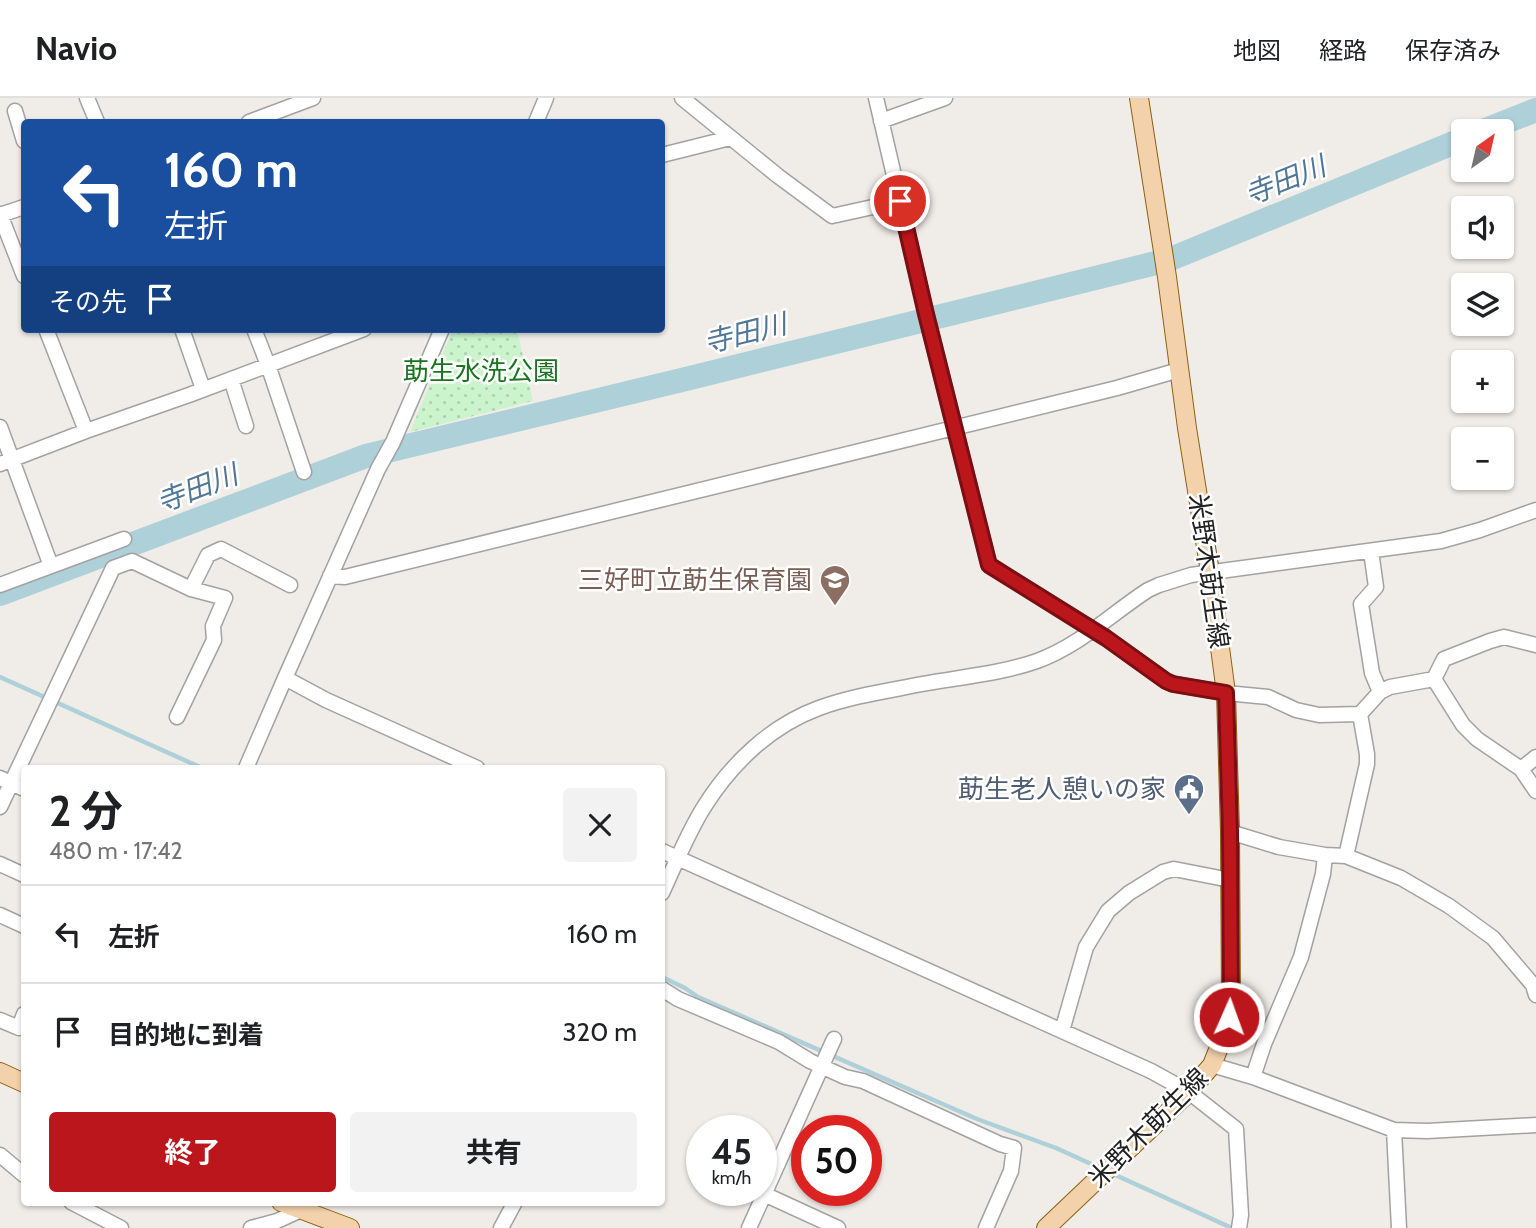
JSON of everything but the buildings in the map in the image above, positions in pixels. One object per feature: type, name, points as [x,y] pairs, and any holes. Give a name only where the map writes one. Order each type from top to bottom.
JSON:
[{"type":"main road","name":"米野木莇生線","points":[[1046,1228],[1189,1092],[1212,1065],[1226,1030],[1231,1006],[1226,693],[1139,98]]},
{"type":"main road","points":[[0,1072],[21,1082]]},
{"type":"main road","points":[[307,1208],[350,1228]]},
{"type":"street","points":[[87,98],[96,119]]},
{"type":"street","points":[[257,119],[313,98]]},
{"type":"street","points":[[537,119],[547,98]]},
{"type":"street","points":[[682,98],[832,216],[900,201]]},
{"type":"street","points":[[876,98],[926,314],[989,565],[1094,630],[1173,684],[1268,697],[1296,710],[1319,715],[1360,714],[1380,692],[1390,687],[1434,679]]},
{"type":"street","points":[[881,121],[945,98]]},
{"type":"street","points":[[15,111],[21,131]]},
{"type":"street","points":[[665,154],[730,138]]},
{"type":"street","points":[[21,208],[0,215],[21,268]]},
{"type":"street","points":[[48,333],[86,431]]},
{"type":"street","points":[[183,333],[203,389]]},
{"type":"street","points":[[256,333],[304,472]]},
{"type":"street","points":[[247,765],[440,333]]},
{"type":"street","points":[[6,462],[268,365],[326,336]]},
{"type":"street","points":[[330,576],[345,577],[1148,380],[1179,370]]},
{"type":"street","points":[[231,379],[246,426]]},
{"type":"street","points":[[0,427],[6,462],[51,566]]},
{"type":"street","points":[[665,886],[703,808],[723,781],[743,758],[768,736],[818,708],[864,695],[1022,666],[1057,653],[1094,630],[1148,590],[1183,577],[1441,541],[1536,510]]},
{"type":"street","points":[[0,585],[124,539]]},
{"type":"street","points":[[191,589],[208,555],[221,549],[290,585]]},
{"type":"street","points":[[1371,551],[1376,587],[1361,604],[1372,673],[1380,692]]},
{"type":"street","points":[[0,807],[113,568],[132,561],[191,589],[225,598],[213,626],[215,640],[177,717]]},
{"type":"street","points":[[1434,679],[1444,659],[1490,641],[1504,637],[1536,645]]},
{"type":"street","points":[[285,678],[326,700],[470,765]]},
{"type":"street","points":[[1434,679],[1463,725],[1477,739],[1521,769],[1536,791]]},
{"type":"street","points":[[1346,856],[1367,764],[1360,714]]},
{"type":"street","points":[[1521,769],[1536,757]]},
{"type":"street","points":[[1230,832],[1279,846],[1325,855],[1346,856],[1401,878],[1449,906],[1493,938],[1535,988]]},
{"type":"street","points":[[665,852],[1151,1071],[1189,1092],[1236,1129],[1240,1228]]},
{"type":"street","points":[[1253,1077],[1301,957],[1325,855]]},
{"type":"street","points":[[0,864],[21,874]]},
{"type":"street","points":[[1062,1031],[1086,947],[1108,911],[1129,893],[1163,872],[1174,869],[1230,880]]},
{"type":"street","points":[[0,915],[21,925]]},
{"type":"street","points":[[665,991],[779,1042],[845,1077],[863,1081],[1014,1148],[1012,1171],[986,1228]]},
{"type":"street","points":[[0,1020],[19,1028],[21,1022]]},
{"type":"street","points":[[777,1165],[834,1040]]},
{"type":"street","points":[[1212,1065],[1253,1077],[1394,1130],[1427,1131],[1536,1125]]},
{"type":"street","points":[[1394,1130],[1399,1228]]},
{"type":"street","points":[[0,1155],[21,1172]]},
{"type":"street","points":[[777,1200],[838,1228]]},
{"type":"street","points":[[79,1206],[121,1228]]},
{"type":"street","points":[[501,1228],[513,1206]]},
{"type":"street","points":[[749,1228],[759,1206]]},
{"type":"street","points":[[251,1228],[307,1208]]},
{"type":"green space","name":"莇生水洗公園","points":[[451,333],[518,333],[533,401],[410,432]]},
{"type":"waterway","name":"寺田川","points":[[1513,119],[1536,110]]},
{"type":"waterway","name":"寺田川","points":[[0,594],[366,456],[1168,260],[1451,144]]},
{"type":"waterway","points":[[0,677],[195,765]]},
{"type":"waterway","points":[[665,978],[698,997],[977,1119],[1056,1148],[1100,1168]]},
{"type":"waterway","points":[[1111,1173],[1232,1228]]},
{"type":"place","name":"三好町立莇生保育園","points":[[835,607]]},
{"type":"place","name":"莇生老人憩いの家","points":[[1189,816]]},
{"type":"route","points":[[900,201],[989,565],[1106,638],[1166,681],[1226,693],[1230,832],[1229,1017]]}]
